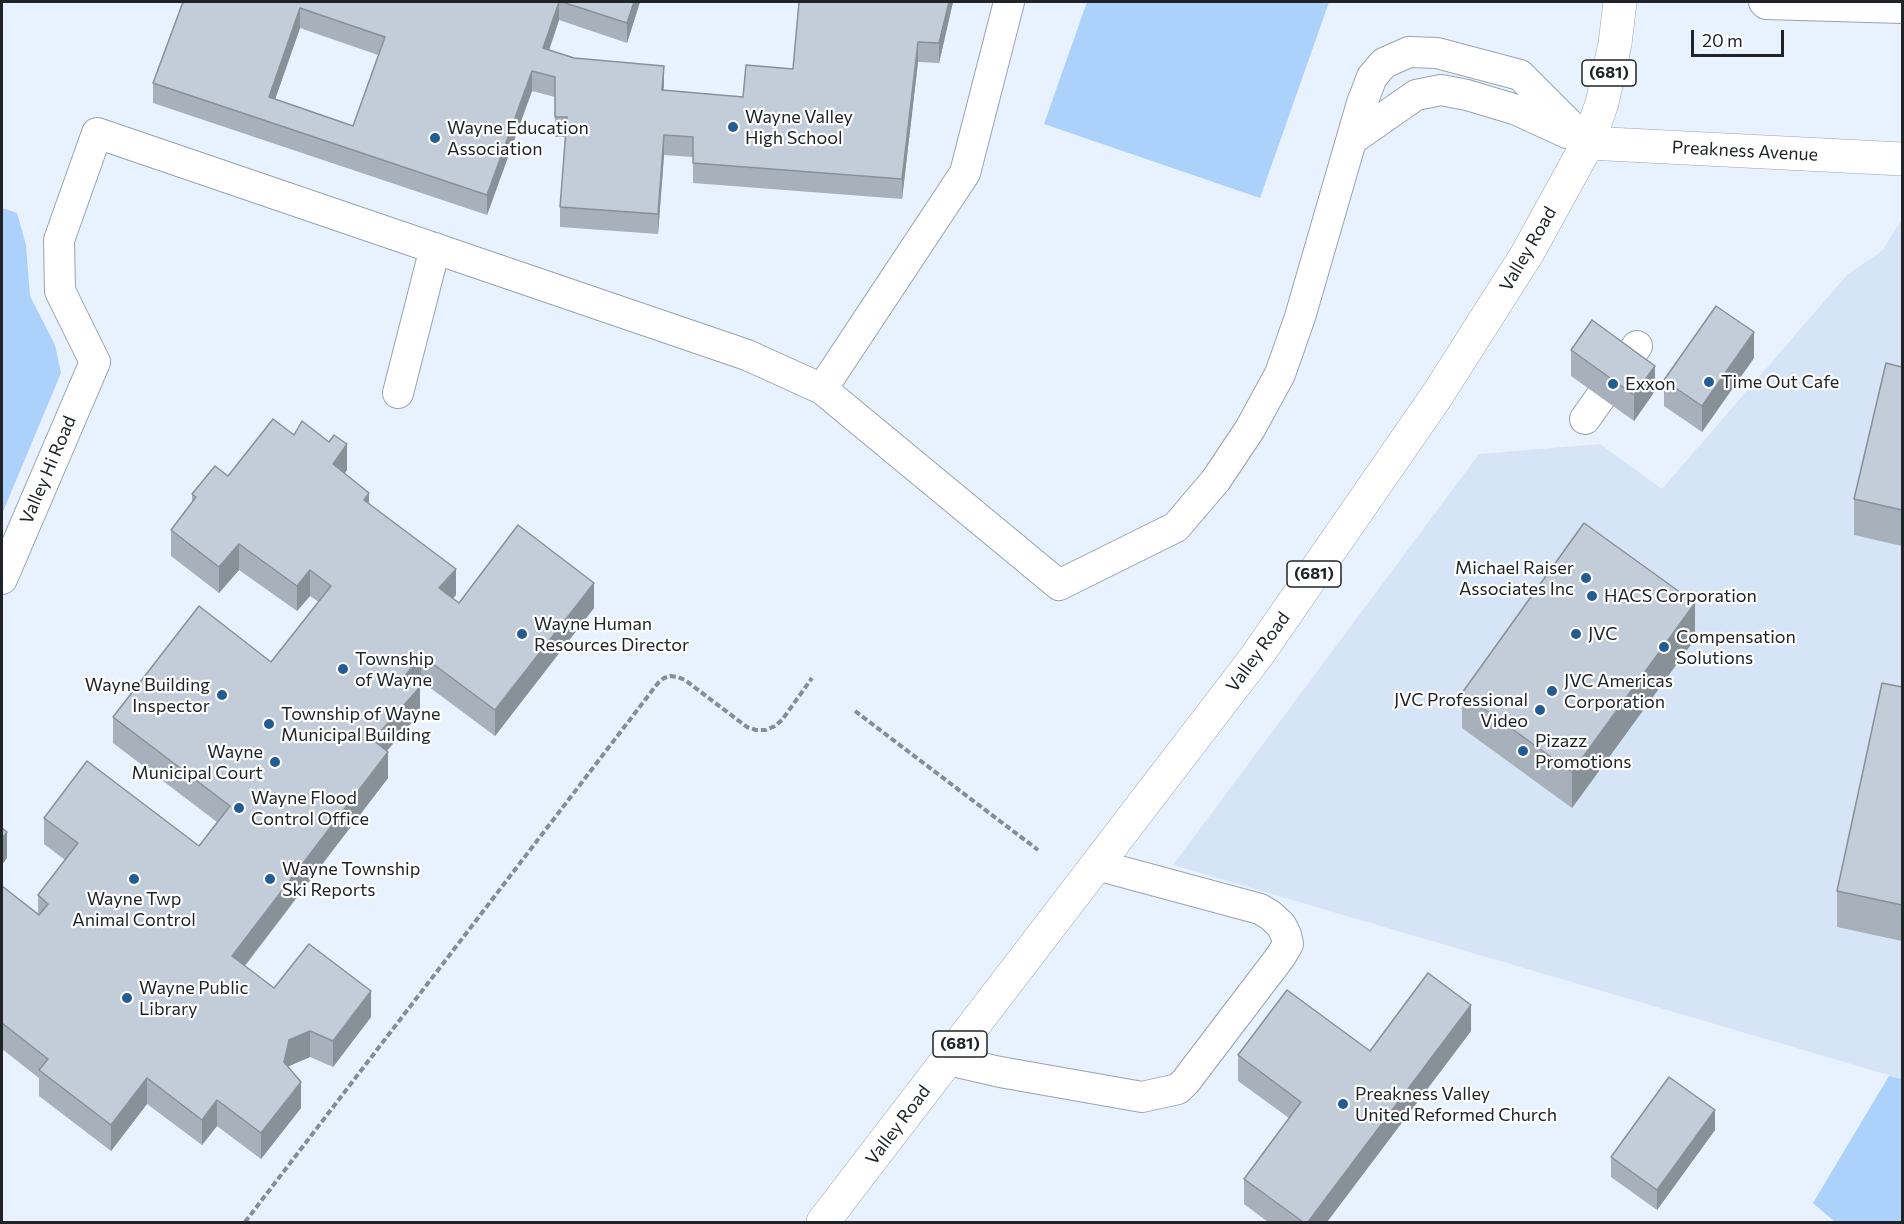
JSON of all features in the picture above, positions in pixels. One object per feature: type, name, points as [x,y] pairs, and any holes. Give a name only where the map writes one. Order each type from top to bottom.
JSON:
[{"type":"main road","name":"Valley Road","points":[[823,1222],[1256,657],[1438,394],[1527,254],[1588,142],[1605,92],[1615,44],[1620,2]]},
{"type":"main road","name":"Preakness Avenue","points":[[1588,142],[1902,159]]},
{"type":"street","points":[[822,389],[965,173],[1008,2]]},
{"type":"street","points":[[1764,2],[1766,4],[1902,8]]},
{"type":"street","points":[[398,393],[435,248],[747,355],[822,389],[1059,585],[1176,527],[1216,480],[1245,438],[1280,374],[1300,318],[1362,103],[1372,77],[1384,63],[1409,52],[1437,53],[1520,75],[1588,142]]},
{"type":"street","points":[[1353,140],[1416,95],[1441,90],[1517,110],[1588,142]]},
{"type":"street","name":"Valley Hi Road","points":[[2,579],[95,362],[60,291],[58,240],[97,133],[435,248]]},
{"type":"street","points":[[1585,419],[1637,346]]},
{"type":"street","points":[[948,1060],[1000,1072],[1142,1097],[1178,1089],[1288,944],[1281,925],[1260,909],[1097,865]]},
{"type":"path","points":[[245,1222],[658,683],[670,676],[685,680],[747,727],[766,730],[782,720],[812,678]]},
{"type":"path","points":[[855,711],[1038,850]]},
{"type":"shaded area","points":[[1087,2],[1329,2],[1260,198],[1044,124]]},
{"type":"shaded area","points":[[2,208],[17,213],[26,245],[30,296],[55,345],[61,373],[2,514]]},
{"type":"shaded area","points":[[1902,219],[1902,1079],[1173,865],[1479,454],[1600,444],[1662,489],[1847,275],[1882,251]]},
{"type":"shaded area","points":[[1889,1076],[1902,1079],[1902,1222],[1835,1222],[1813,1203]]},
{"type":"building","name":"Wayne Valley High School","points":[[183,2],[559,2],[543,48],[574,58],[664,66],[662,90],[743,97],[746,65],[793,69],[799,2],[949,2],[939,43],[918,42],[902,179],[693,163],[693,137],[664,135],[658,214],[560,207],[567,117],[555,117],[555,77],[532,71],[487,195],[153,83]],"holes":[[[300,8],[385,37],[353,126],[269,97]]]},
{"type":"building","points":[[562,2],[634,2],[627,23]]},
{"type":"building","points":[[1716,306],[1754,332],[1702,406],[1664,380]]},
{"type":"building","points":[[1592,320],[1655,366],[1634,395],[1571,350]]},
{"type":"building","points":[[1886,363],[1902,367],[1902,510],[1854,499]]},
{"type":"building","points":[[273,419],[294,435],[302,421],[329,442],[334,435],[347,444],[333,464],[369,493],[364,500],[456,569],[439,588],[459,603],[518,525],[594,583],[495,710],[421,655],[405,676],[420,687],[373,740],[388,752],[232,956],[274,988],[309,944],[371,991],[333,1041],[310,1031],[289,1040],[284,1062],[301,1082],[261,1133],[217,1100],[202,1120],[147,1078],[111,1125],[39,1070],[48,1059],[2,1023],[2,886],[39,915],[48,904],[38,895],[78,843],[44,818],[87,761],[199,846],[230,806],[113,717],[199,606],[271,662],[331,586],[310,570],[297,586],[239,544],[219,567],[171,530],[196,497],[192,494],[215,466],[228,476]]},
{"type":"building","points":[[1584,523],[1695,603],[1572,772],[1462,693]]},
{"type":"building","points":[[1882,683],[1902,687],[1902,905],[1837,891]]},
{"type":"building","points":[[2,828],[7,832],[2,839]]},
{"type":"building","name":"Preakness Valley United Reformed Church","points":[[1428,973],[1471,1005],[1308,1222],[1303,1222],[1244,1179],[1301,1102],[1238,1055],[1287,990],[1370,1051]]},
{"type":"building","points":[[1669,1077],[1715,1110],[1657,1190],[1611,1157]]},
{"type":"place","name":"Wayne Valley High School","points":[[733,127]]},
{"type":"place","name":"Wayne Education Association","points":[[435,138]]},
{"type":"place","name":"Time Out Cafe","points":[[1709,382]]},
{"type":"place","name":"Exxon","points":[[1613,384]]},
{"type":"place","name":"Michael Raiser Associates Inc","points":[[1586,578]]},
{"type":"place","name":"HACS Corporation","points":[[1592,596]]},
{"type":"place","name":"Wayne Human Resources Director","points":[[522,634]]},
{"type":"place","name":"JVC","points":[[1576,634]]},
{"type":"place","name":"Compensation Solutions","points":[[1664,647]]},
{"type":"place","name":"Township of Wayne","points":[[343,669]]},
{"type":"place","name":"JVC Americas Corporation","points":[[1552,691]]},
{"type":"place","name":"Wayne Building Inspector","points":[[222,695]]},
{"type":"place","name":"JVC Professional Video","points":[[1540,710]]},
{"type":"place","name":"Township of Wayne Municipal Building","points":[[269,724]]},
{"type":"place","name":"Pizazz Promotions","points":[[1523,751]]},
{"type":"place","name":"Wayne Municipal Court","points":[[275,762]]},
{"type":"place","name":"Wayne Flood Control Office","points":[[239,808]]},
{"type":"place","name":"Wayne Twp Animal Control","points":[[134,879]]},
{"type":"place","name":"Wayne Township Ski Reports","points":[[270,879]]},
{"type":"place","name":"Wayne Public Library","points":[[127,998]]},
{"type":"place","name":"Preakness Valley United Reformed Church","points":[[1343,1104]]}]
